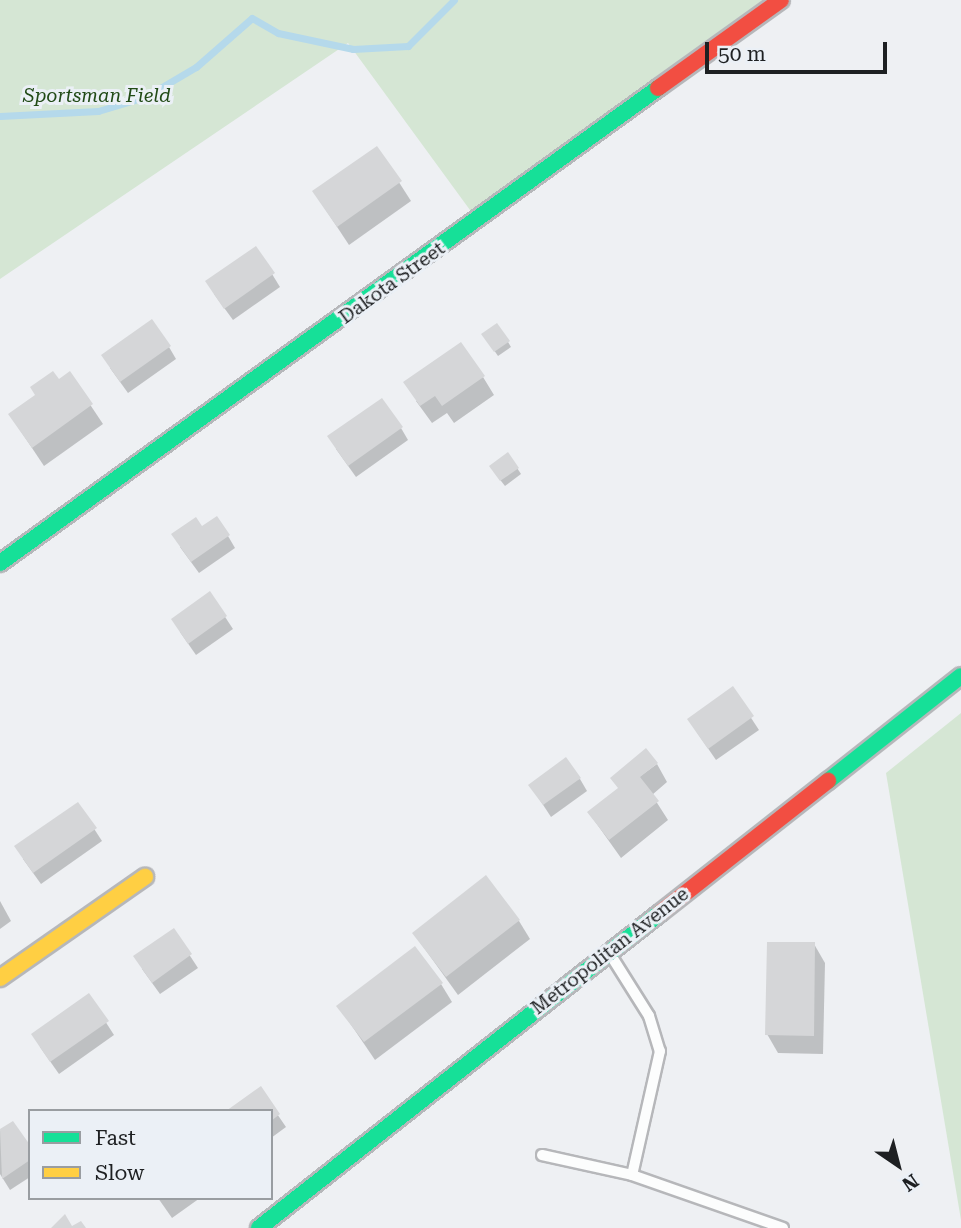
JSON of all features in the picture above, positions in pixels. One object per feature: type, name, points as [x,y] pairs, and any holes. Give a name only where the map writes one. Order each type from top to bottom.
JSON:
[{"type":"street","name":"Dakota Street","points":[[0,563],[781,0]]},
{"type":"street","name":"Metropolitan Avenue","points":[[259,1228],[961,676]]},
{"type":"street","points":[[0,978],[145,877]]},
{"type":"lane","points":[[609,952],[649,1016],[660,1051],[632,1175]]},
{"type":"lane","points":[[542,1154],[632,1175],[783,1228]]},
{"type":"green space","name":"Sportsman Field","points":[[0,0],[781,0],[478,221],[348,43],[0,279]]},
{"type":"green space","points":[[961,713],[961,1220],[886,773]]},
{"type":"building","points":[[377,146],[402,181],[337,227],[312,191]]},
{"type":"building","points":[[256,246],[275,273],[224,309],[205,281]]},
{"type":"building","points":[[152,319],[171,346],[120,382],[101,355]]},
{"type":"building","points":[[497,323],[510,341],[494,352],[481,334]]},
{"type":"building","points":[[461,342],[485,376],[442,406],[435,396],[420,406],[403,382]]},
{"type":"building","points":[[53,371],[59,379],[70,371],[93,404],[32,448],[8,414],[35,395],[30,387]]},
{"type":"building","points":[[382,398],[403,427],[348,466],[327,436]]},
{"type":"building","points":[[508,452],[519,468],[500,481],[489,466]]},
{"type":"building","points":[[217,516],[230,535],[191,562],[171,534],[196,517],[202,526]]},
{"type":"building","points":[[210,591],[227,616],[188,644],[171,619]]},
{"type":"building","points":[[733,686],[754,716],[708,749],[687,719]]},
{"type":"building","points":[[646,748],[658,763],[640,777],[659,801],[609,840],[587,812],[618,788],[610,778]]},
{"type":"building","points":[[566,757],[581,778],[543,805],[528,785]]},
{"type":"building","points":[[78,802],[97,828],[33,873],[14,846]]},
{"type":"building","points":[[486,875],[520,920],[446,977],[412,933]]},
{"type":"building","points":[[174,928],[192,954],[152,983],[133,956]]},
{"type":"building","points":[[767,942],[815,942],[814,1036],[765,1035]]},
{"type":"building","points":[[415,946],[443,983],[364,1042],[336,1006]]},
{"type":"building","points":[[89,993],[109,1021],[50,1062],[31,1034]]},
{"type":"building","points":[[261,1086],[280,1114],[273,1119],[273,1109],[229,1109]]},
{"type":"building","points":[[13,1121],[28,1142],[28,1161],[2,1179],[0,1129]]},
{"type":"building","points":[[65,1214],[72,1226],[81,1221],[86,1228],[51,1228]]},
{"type":"waterway","points":[[0,116],[98,111],[145,97],[196,67],[252,18],[278,33],[353,49],[408,46],[454,0]]},
{"type":"traffic: fast","points":[[0,563],[658,88]]},
{"type":"traffic: fast","points":[[828,781],[961,676]]},
{"type":"traffic: fast","points":[[259,1228],[660,913]]},
{"type":"traffic: slow","points":[[0,978],[145,877]]},
{"type":"traffic: jam","points":[[658,88],[781,0]]},
{"type":"traffic: jam","points":[[660,913],[828,781]]}]
